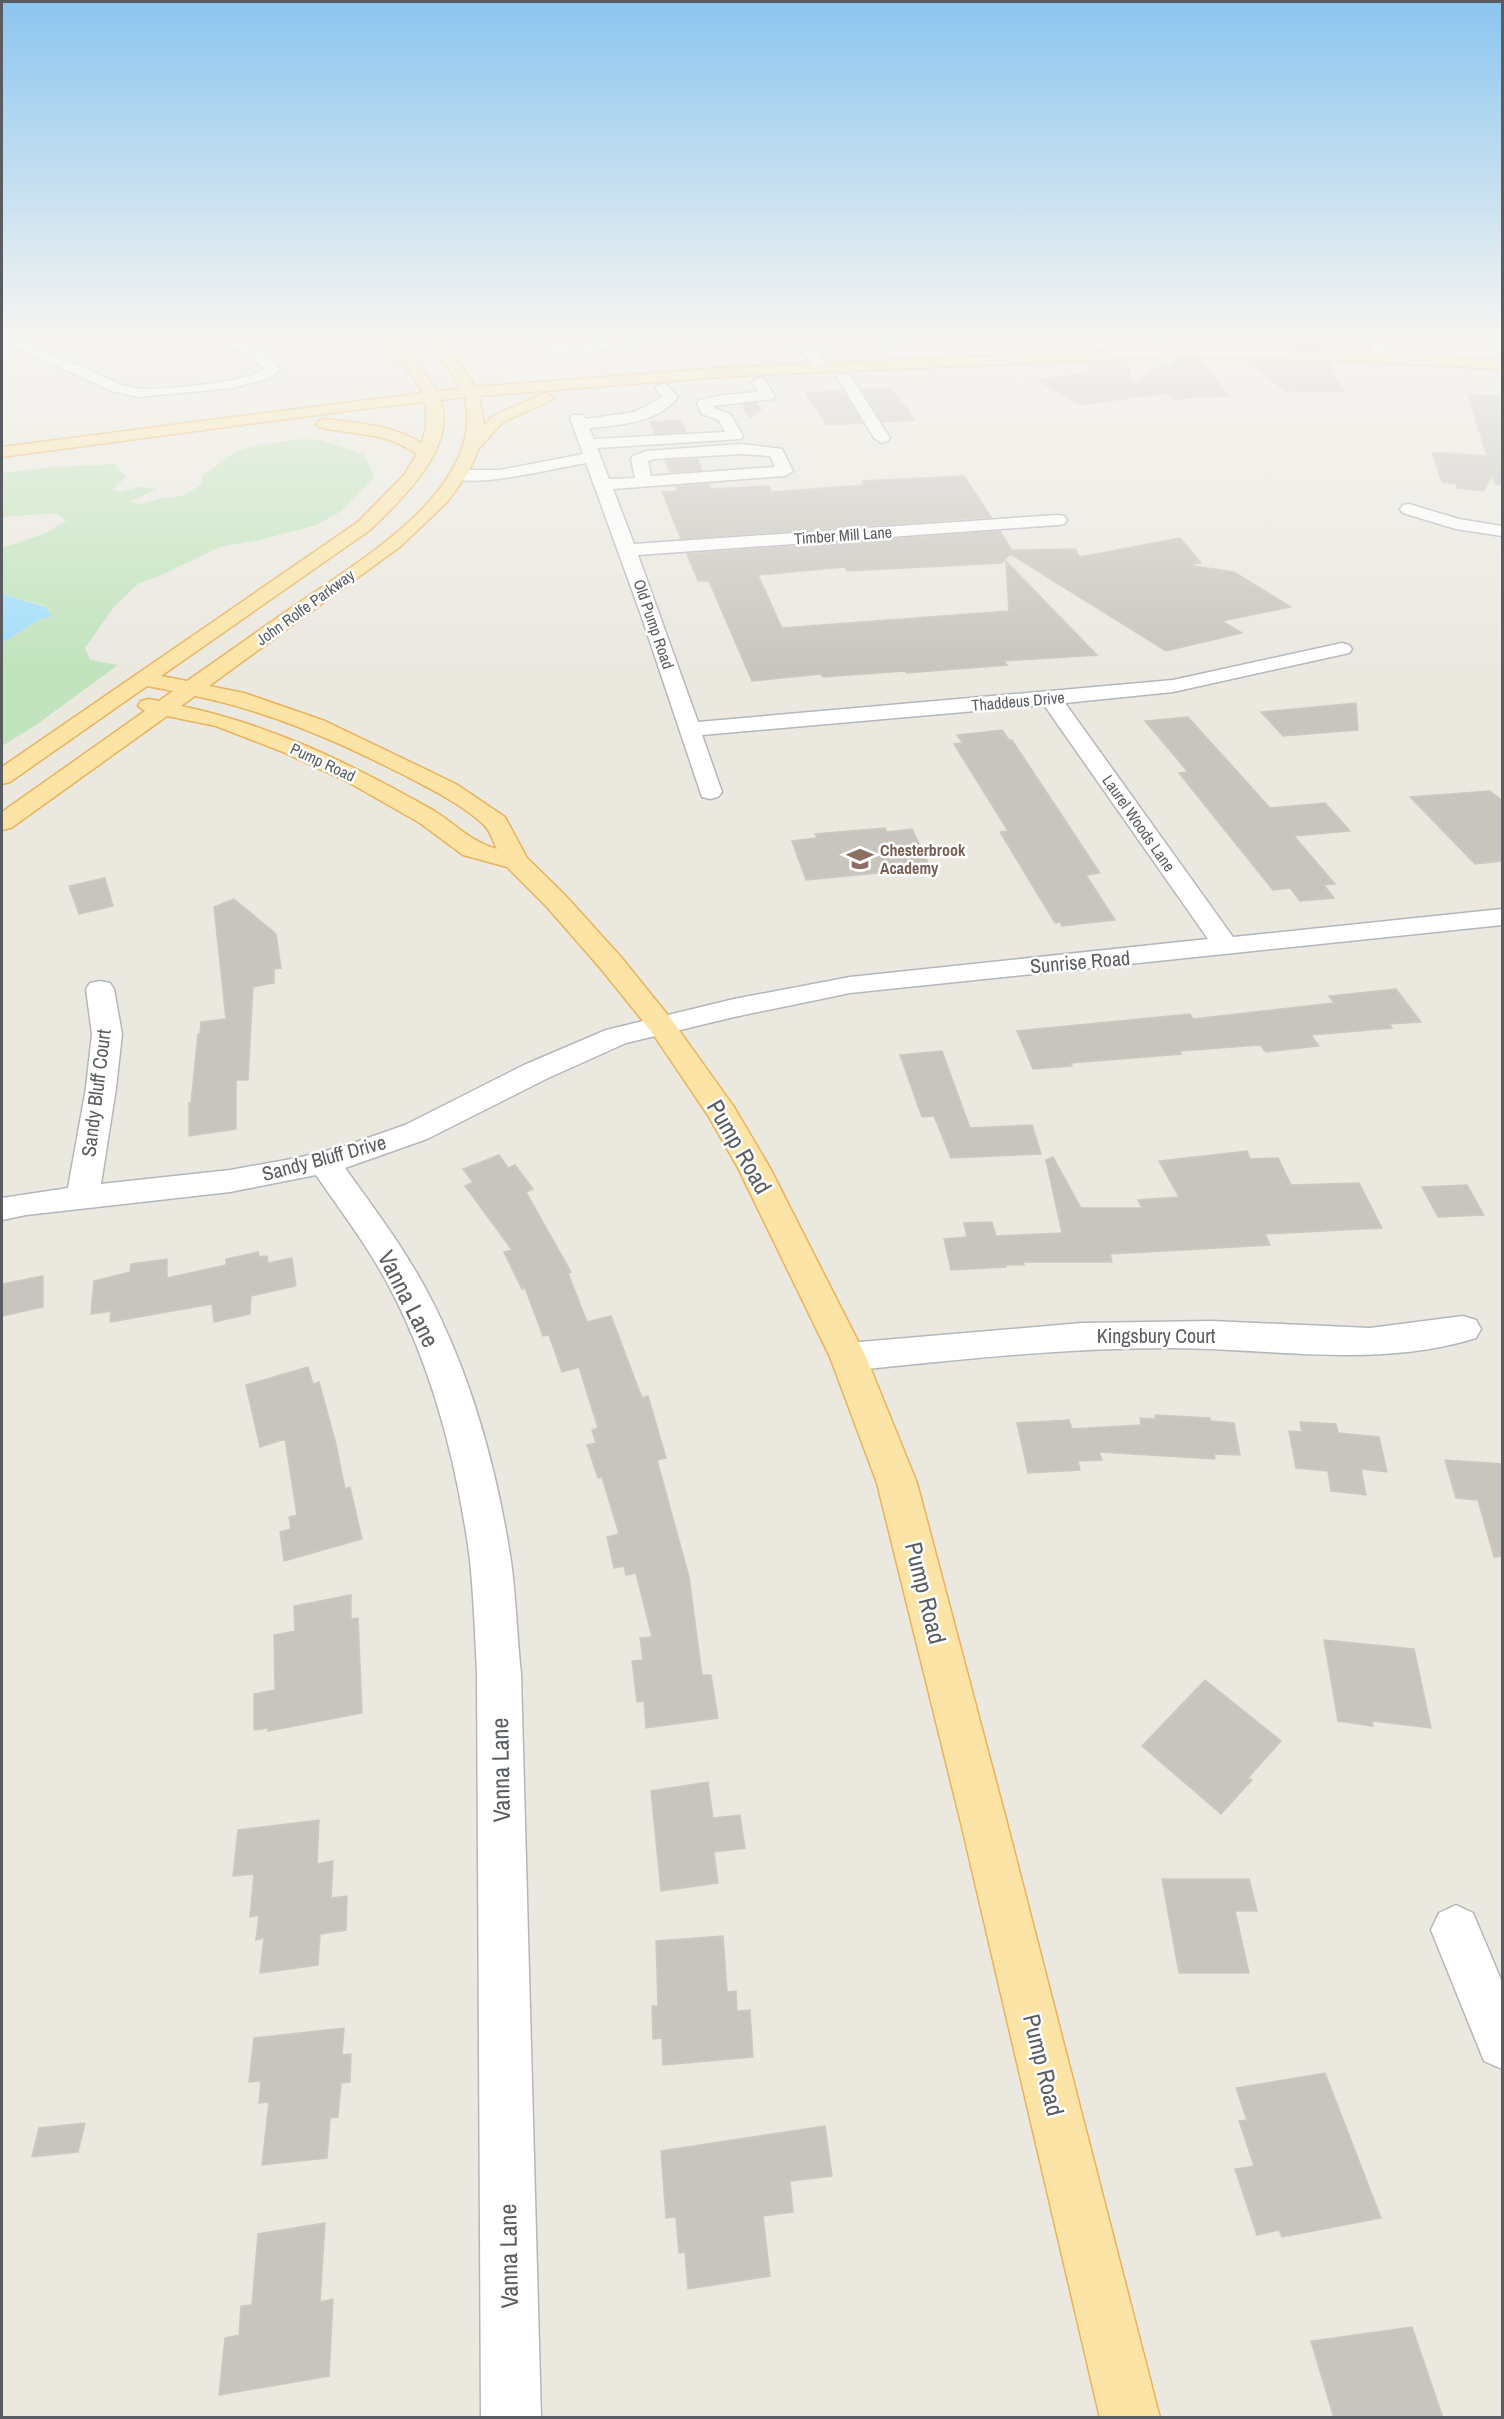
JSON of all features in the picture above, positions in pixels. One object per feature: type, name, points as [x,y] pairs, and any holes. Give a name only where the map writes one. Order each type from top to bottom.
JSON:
[{"type":"main road","points":[[2,452],[47,447]]},
{"type":"main road","points":[[2,463],[127,447]]},
{"type":"main road","points":[[418,447],[428,454]]},
{"type":"main road","name":"John Rolfe Parkway","points":[[2,777],[364,526],[402,490],[428,454],[430,447]]},
{"type":"main road","name":"John Rolfe Parkway","points":[[2,823],[403,535],[429,511],[458,475],[472,447]]},
{"type":"main road","name":"Pump Road","points":[[145,679],[236,698],[317,726],[448,789],[496,822],[516,862],[555,900],[611,963],[661,1025],[723,1114],[754,1168],[848,1357],[897,1483],[984,1823],[1130,2418]]},
{"type":"main road","name":"Pump Road","points":[[115,699],[222,721],[291,747],[367,783],[429,818],[472,850],[516,862]]},
{"type":"street","name":"Old Pump Road","points":[[588,447],[628,550],[710,792]]},
{"type":"street","points":[[458,475],[500,475],[552,463],[590,451],[666,447]]},
{"type":"street","points":[[644,481],[639,459],[653,454],[708,447]]},
{"type":"street","points":[[603,485],[784,471],[776,452],[754,447]]},
{"type":"street","points":[[1409,509],[1456,524],[1503,531]]},
{"type":"street","name":"Timber Mill Lane","points":[[628,550],[1059,520]]},
{"type":"street","name":"Thaddeus Drive","points":[[690,729],[1051,699],[1173,686],[1342,649]]},
{"type":"street","name":"Laurel Woods Lane","points":[[1051,699],[1227,947]]},
{"type":"street","name":"Sunrise Road","points":[[661,1025],[850,985],[1503,917]]},
{"type":"street","name":"Sandy Bluff Court","points":[[83,1197],[101,1088],[107,1034],[100,989]]},
{"type":"street","name":"Sandy Bluff Drive","points":[[2,1209],[83,1197],[230,1181],[353,1155],[416,1132],[535,1072],[616,1036],[661,1025]]},
{"type":"street","name":"Vanna Lane","points":[[324,1162],[388,1255],[420,1311],[450,1388],[482,1512],[490,1562],[499,1674],[511,2418]]},
{"type":"street","name":"Kingsbury Court","points":[[848,1357],[1045,1338],[1197,1334],[1370,1342],[1463,1329]]},
{"type":"street","points":[[1456,1930],[1503,2043]]},
{"type":"green space","points":[[250,447],[342,447],[363,454],[374,474],[371,481],[341,511],[317,525],[220,547],[139,583],[114,607],[85,648],[90,660],[118,665],[33,727],[2,746],[2,643],[39,620],[52,616],[46,606],[2,594],[2,548],[44,534],[66,521],[56,513],[2,517],[2,473],[53,467],[114,464],[126,477],[113,489],[119,492],[138,487],[156,489],[130,502],[140,504],[162,498],[183,496],[202,484],[203,475],[230,455]]},
{"type":"water","points":[[2,594],[46,607],[52,616],[39,620],[2,643]]},
{"type":"building","points":[[1484,447],[1503,447],[1503,484],[1496,485],[1492,474],[1484,491],[1457,488],[1457,484],[1442,482],[1432,452],[1487,456]]},
{"type":"building","points":[[698,459],[702,470],[670,472],[665,461]]},
{"type":"building","points":[[964,476],[991,517],[681,539],[662,492],[678,491],[676,487],[709,484],[711,489],[769,486],[772,492],[864,485],[862,481]]},
{"type":"building","points":[[1000,531],[1012,550],[1075,549],[1080,557],[1180,538],[1201,563],[1187,565],[1234,572],[1291,607],[1222,621],[1242,633],[1166,651],[1010,554],[1002,563],[847,571],[845,567],[758,575],[782,628],[1009,611],[1006,561],[1097,655],[1004,661],[1007,665],[906,673],[905,671],[823,677],[821,674],[752,681],[709,581],[698,581],[687,554]]},
{"type":"building","points":[[1356,703],[1358,730],[1283,736],[1261,712]]},
{"type":"building","points":[[1188,717],[1270,808],[1325,803],[1350,831],[1294,836],[1335,884],[1324,885],[1334,898],[1300,901],[1290,888],[1273,890],[1179,773],[1188,772],[1145,721]]},
{"type":"building","points":[[1002,730],[1009,740],[1012,740],[1100,873],[1086,875],[1115,920],[1062,926],[1060,922],[1055,923],[1000,832],[1008,831],[954,744],[963,743],[957,735]]},
{"type":"building","points":[[1490,791],[1503,801],[1503,861],[1475,864],[1410,797]]},
{"type":"building","name":"Chesterbrook Academy","points":[[885,828],[887,832],[912,829],[931,868],[806,880],[792,841],[817,838],[815,834]]},
{"type":"building","points":[[105,878],[113,906],[79,914],[69,886]]},
{"type":"building","points":[[234,899],[276,934],[281,968],[274,969],[274,983],[253,987],[248,1080],[236,1080],[236,1129],[189,1136],[189,1103],[191,1103],[201,1022],[226,1019],[214,907]]},
{"type":"building","points":[[1396,989],[1421,1022],[1389,1024],[1392,1028],[1311,1035],[1319,1046],[1266,1052],[1260,1045],[1179,1051],[1181,1054],[1070,1063],[1072,1066],[1033,1069],[1017,1031],[1190,1014],[1193,1019],[1334,1003],[1329,996]]},
{"type":"building","points":[[942,1051],[970,1128],[1032,1125],[1041,1154],[951,1158],[934,1116],[922,1117],[900,1055]]},
{"type":"building","points":[[1247,1151],[1250,1159],[1278,1158],[1291,1185],[1359,1183],[1382,1228],[1265,1234],[1270,1245],[1110,1254],[1112,1262],[1023,1262],[1024,1265],[951,1270],[944,1239],[967,1237],[964,1223],[992,1222],[996,1236],[1062,1233],[1046,1160],[1053,1157],[1081,1208],[1142,1208],[1138,1200],[1179,1197],[1159,1161]]},
{"type":"building","points":[[499,1155],[508,1168],[515,1165],[533,1189],[526,1192],[571,1272],[568,1273],[587,1322],[611,1316],[642,1398],[648,1396],[666,1458],[657,1460],[689,1577],[702,1675],[711,1675],[718,1718],[646,1728],[644,1701],[637,1702],[632,1661],[643,1660],[640,1638],[652,1637],[636,1573],[626,1575],[624,1566],[614,1568],[607,1537],[619,1534],[602,1477],[598,1478],[587,1445],[596,1443],[592,1430],[598,1428],[579,1367],[562,1372],[549,1335],[543,1336],[525,1288],[522,1289],[504,1252],[512,1250],[465,1186],[473,1182],[463,1169]]},
{"type":"building","points":[[1467,1185],[1484,1215],[1438,1217],[1422,1187]]},
{"type":"building","points":[[258,1252],[259,1257],[267,1256],[268,1263],[292,1258],[296,1286],[251,1296],[250,1314],[214,1322],[212,1304],[110,1322],[111,1311],[91,1314],[94,1281],[130,1272],[131,1264],[167,1259],[167,1278],[226,1265],[226,1259]]},
{"type":"building","points":[[43,1276],[43,1307],[2,1316],[2,1284]]},
{"type":"building","points":[[308,1367],[313,1384],[319,1382],[336,1444],[345,1489],[350,1487],[362,1539],[284,1561],[280,1532],[291,1529],[289,1517],[297,1515],[285,1439],[260,1447],[246,1385]]},
{"type":"building","points":[[1155,1415],[1210,1418],[1210,1421],[1234,1423],[1240,1455],[1214,1454],[1215,1459],[1099,1452],[1102,1460],[1078,1461],[1080,1470],[1028,1473],[1017,1423],[1069,1420],[1072,1429],[1141,1425],[1140,1418],[1156,1419]]},
{"type":"building","points":[[1300,1422],[1336,1424],[1338,1433],[1379,1437],[1387,1472],[1361,1469],[1366,1495],[1331,1491],[1328,1471],[1296,1468],[1289,1431],[1302,1432]]},
{"type":"building","points":[[1445,1460],[1503,1464],[1503,1556],[1494,1557],[1478,1500],[1456,1498]]},
{"type":"building","points":[[351,1595],[351,1619],[358,1618],[362,1713],[268,1731],[268,1728],[254,1730],[254,1694],[275,1690],[274,1635],[295,1631],[294,1606]]},
{"type":"building","points":[[1324,1640],[1414,1649],[1431,1728],[1372,1721],[1373,1726],[1338,1721]]},
{"type":"building","points":[[1205,1680],[1281,1741],[1248,1778],[1252,1780],[1221,1814],[1142,1746]]},
{"type":"building","points":[[708,1782],[713,1818],[740,1815],[745,1848],[714,1852],[718,1883],[661,1891],[651,1791]]},
{"type":"building","points":[[319,1820],[317,1864],[333,1861],[331,1898],[347,1896],[346,1930],[320,1934],[318,1965],[260,1973],[264,1938],[256,1940],[259,1915],[250,1917],[254,1874],[233,1876],[238,1830]]},
{"type":"building","points":[[1162,1879],[1249,1879],[1257,1911],[1235,1911],[1249,1973],[1179,1973]]},
{"type":"building","points":[[723,1936],[727,1992],[736,1991],[737,2011],[750,2010],[753,2057],[663,2065],[662,2038],[653,2039],[652,2006],[658,2006],[656,1941]]},
{"type":"building","points":[[344,2028],[342,2055],[351,2054],[350,2082],[341,2083],[338,2117],[330,2118],[327,2158],[262,2165],[269,2102],[259,2103],[261,2081],[249,2082],[254,2038]]},
{"type":"building","points":[[1325,2073],[1381,2218],[1282,2237],[1279,2230],[1257,2235],[1235,2169],[1254,2166],[1239,2121],[1247,2120],[1236,2088]]},
{"type":"building","points":[[85,2123],[78,2152],[32,2157],[39,2128]]},
{"type":"building","points":[[825,2126],[832,2176],[790,2181],[793,2212],[763,2216],[770,2276],[688,2289],[685,2252],[679,2253],[676,2217],[666,2218],[661,2151]]},
{"type":"building","points":[[325,2223],[320,2302],[333,2299],[329,2376],[219,2395],[225,2338],[239,2335],[241,2306],[252,2305],[258,2234]]},
{"type":"building","points":[[1412,2327],[1443,2418],[1334,2418],[1311,2341]]},
{"type":"place","name":"Chesterbrook Academy","points":[[860,859]]}]
